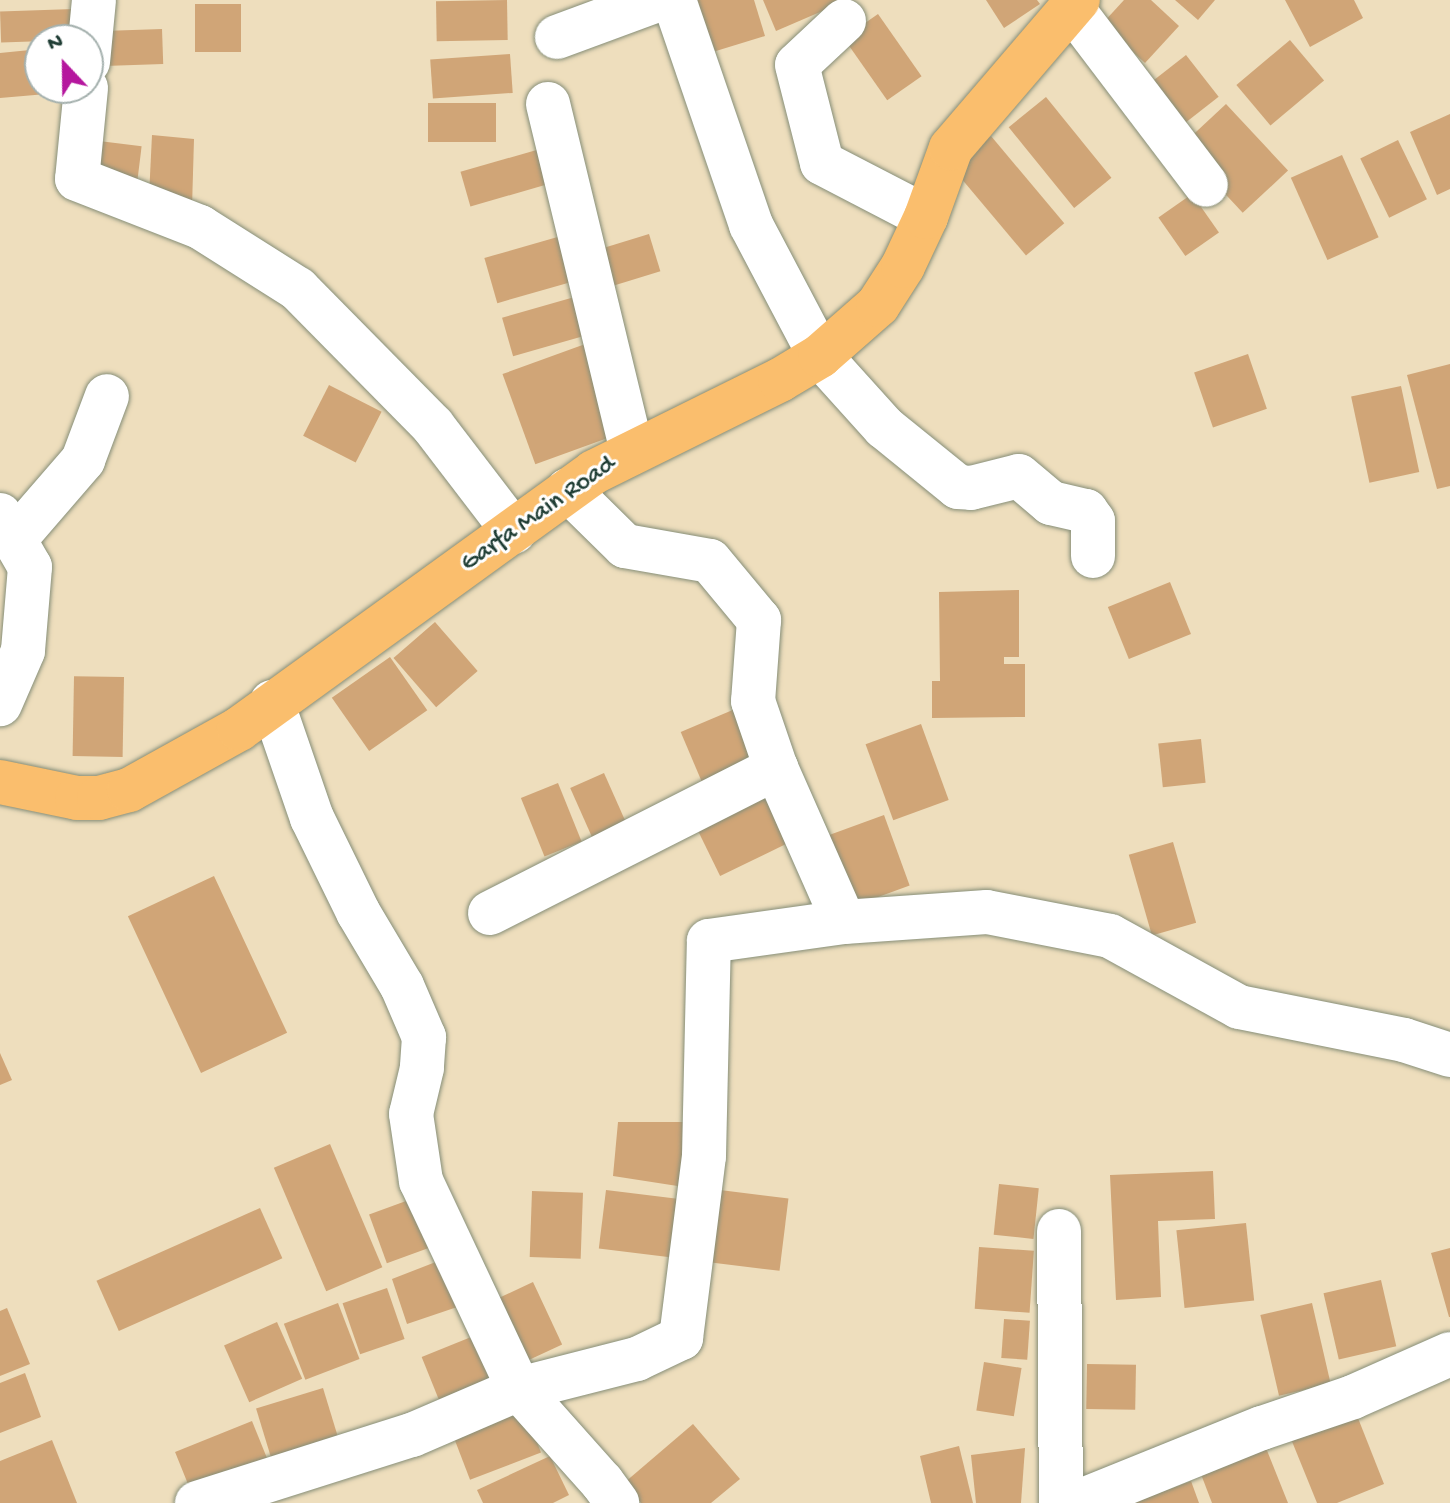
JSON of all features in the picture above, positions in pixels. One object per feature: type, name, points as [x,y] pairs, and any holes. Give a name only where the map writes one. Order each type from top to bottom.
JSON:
[{"type":"main road","name":"Garfa Main Road","points":[[0,782],[77,798],[99,798],[129,790],[239,729],[272,702],[514,532],[568,490],[632,452],[780,380],[820,356],[878,305],[903,266],[926,217],[942,167],[957,138],[1075,4]]},
{"type":"street","points":[[92,24],[94,0]]},
{"type":"street","points":[[557,37],[657,0]]},
{"type":"street","points":[[674,0],[751,225],[820,356],[884,427],[958,487],[971,488],[1019,476],[1051,503],[1086,511],[1093,521],[1093,556]]},
{"type":"street","points":[[1075,4],[1206,185]]},
{"type":"street","points":[[844,21],[797,65],[822,163],[926,217]]},
{"type":"street","points":[[84,104],[77,179],[200,227],[298,289],[433,426],[514,532]]},
{"type":"street","points":[[548,104],[632,452]]},
{"type":"street","points":[[0,704],[23,651],[30,567],[7,527],[83,460],[107,396]]},
{"type":"street","points":[[568,490],[625,546],[710,561],[759,620],[753,701],[776,768],[844,922]]},
{"type":"street","points":[[272,702],[312,818],[358,912],[402,986],[424,1037],[422,1068],[411,1114],[421,1181],[519,1389],[617,1503]]},
{"type":"street","points":[[490,913],[776,768]]},
{"type":"street","points":[[197,1503],[264,1492],[412,1435],[519,1389],[637,1359],[681,1338],[704,1156],[709,941],[844,922],[987,912],[1110,936],[1239,1007],[1404,1040],[1450,1055]]},
{"type":"street","points":[[1059,1231],[1061,1503]]},
{"type":"street","points":[[1076,1503],[1262,1428],[1353,1397],[1450,1354]]},
{"type":"building","points":[[507,0],[508,40],[437,41],[436,1]]},
{"type":"building","points":[[686,0],[754,0],[765,36],[703,55]]},
{"type":"building","points":[[763,0],[848,0],[776,31]]},
{"type":"building","points":[[986,0],[1037,0],[1040,4],[1004,28]]},
{"type":"building","points":[[1124,0],[1151,0],[1179,26],[1145,63],[1102,24]]},
{"type":"building","points":[[1175,0],[1215,0],[1198,20]]},
{"type":"building","points":[[1285,0],[1354,0],[1363,18],[1310,47]]},
{"type":"building","points":[[195,4],[241,4],[241,52],[195,52]]},
{"type":"building","points":[[74,9],[75,24],[24,24],[24,42],[1,43],[0,12]]},
{"type":"building","points":[[878,14],[922,76],[887,100],[844,38]]},
{"type":"building","points":[[162,29],[163,64],[104,66],[104,31]]},
{"type":"building","points":[[1290,40],[1324,81],[1270,126],[1236,85]]},
{"type":"building","points":[[24,51],[24,96],[0,98],[0,53]]},
{"type":"building","points":[[510,54],[513,93],[433,98],[430,60]]},
{"type":"building","points":[[1186,55],[1219,97],[1185,123],[1152,81]]},
{"type":"building","points":[[1046,97],[1111,178],[1074,208],[1009,127]]},
{"type":"building","points":[[428,103],[496,103],[496,142],[428,142]]},
{"type":"building","points":[[1226,104],[1288,171],[1243,213],[1181,146]]},
{"type":"building","points":[[1450,114],[1450,189],[1437,195],[1410,132]]},
{"type":"building","points":[[152,135],[194,139],[192,207],[149,196]]},
{"type":"building","points":[[991,136],[1064,223],[1026,255],[953,168]]},
{"type":"building","points":[[91,140],[142,146],[137,185],[86,179]]},
{"type":"building","points":[[1398,140],[1427,199],[1389,218],[1360,158]]},
{"type":"building","points":[[547,147],[557,182],[470,206],[460,172]]},
{"type":"building","points":[[1342,155],[1379,237],[1327,260],[1291,178]]},
{"type":"building","points":[[1192,194],[1219,233],[1185,256],[1158,218]]},
{"type":"building","points":[[568,234],[581,279],[497,303],[484,258]]},
{"type":"building","points":[[649,234],[660,271],[606,288],[594,251]]},
{"type":"building","points":[[578,296],[589,334],[513,356],[502,318]]},
{"type":"building","points":[[588,343],[621,433],[535,464],[502,374]]},
{"type":"building","points":[[1248,354],[1267,409],[1213,427],[1194,373]]},
{"type":"building","points":[[1450,364],[1450,486],[1437,489],[1407,375]]},
{"type":"building","points":[[329,385],[382,412],[356,463],[303,436]]},
{"type":"building","points":[[1401,386],[1419,472],[1369,483],[1351,397]]},
{"type":"building","points":[[1170,582],[1191,634],[1129,659],[1108,607]]},
{"type":"building","points":[[1019,590],[1019,657],[1004,657],[1004,664],[1025,664],[1025,717],[932,718],[932,681],[940,681],[939,592]]},
{"type":"building","points":[[435,622],[478,671],[436,707],[393,658]]},
{"type":"building","points":[[390,657],[427,710],[369,751],[332,698]]},
{"type":"building","points":[[74,676],[124,677],[123,757],[73,756]]},
{"type":"building","points":[[735,709],[758,764],[704,787],[681,732]]},
{"type":"building","points":[[921,724],[949,800],[893,820],[866,744]]},
{"type":"building","points":[[1201,739],[1206,783],[1163,787],[1158,743]]},
{"type":"building","points":[[604,773],[628,827],[594,842],[570,788]]},
{"type":"building","points":[[558,783],[582,841],[545,856],[521,798]]},
{"type":"building","points":[[772,784],[798,838],[720,876],[694,822]]},
{"type":"building","points":[[884,815],[910,885],[854,906],[829,835]]},
{"type":"building","points":[[1173,842],[1196,923],[1152,935],[1129,855]]},
{"type":"building","points":[[214,876],[287,1033],[201,1073],[128,916]]},
{"type":"building","points":[[0,1053],[12,1080],[0,1085]]},
{"type":"building","points":[[618,1122],[692,1122],[684,1187],[613,1176]]},
{"type":"building","points":[[330,1144],[382,1267],[326,1291],[274,1168]]},
{"type":"building","points":[[1213,1171],[1215,1219],[1158,1221],[1161,1297],[1116,1300],[1110,1175]]},
{"type":"building","points":[[999,1184],[1039,1188],[1033,1239],[994,1235]]},
{"type":"building","points":[[712,1189],[788,1198],[780,1271],[703,1261]]},
{"type":"building","points":[[606,1190],[685,1200],[678,1258],[599,1249]]},
{"type":"building","points":[[532,1191],[583,1193],[581,1259],[530,1257]]},
{"type":"building","points":[[417,1197],[435,1246],[387,1263],[369,1214]]},
{"type":"building","points":[[260,1208],[282,1258],[119,1331],[96,1281]]},
{"type":"building","points":[[1246,1223],[1254,1301],[1185,1308],[1176,1230]]},
{"type":"building","points":[[979,1247],[1034,1251],[1030,1313],[975,1309]]},
{"type":"building","points":[[1450,1248],[1450,1317],[1449,1317],[1431,1253]]},
{"type":"building","points":[[446,1258],[469,1303],[407,1324],[392,1279]]},
{"type":"building","points":[[1381,1280],[1396,1346],[1339,1360],[1324,1293]]},
{"type":"building","points":[[533,1282],[562,1345],[519,1365],[489,1302]]},
{"type":"building","points":[[387,1288],[405,1339],[360,1354],[343,1303]]},
{"type":"building","points":[[338,1303],[360,1359],[305,1380],[284,1324]]},
{"type":"building","points":[[1312,1303],[1331,1384],[1279,1396],[1260,1315]]},
{"type":"building","points":[[7,1308],[30,1364],[0,1376],[0,1311]]},
{"type":"building","points":[[1004,1319],[1030,1321],[1027,1360],[1001,1358]]},
{"type":"building","points":[[277,1322],[302,1379],[249,1402],[224,1346]]},
{"type":"building","points":[[481,1333],[505,1391],[445,1415],[422,1357]]},
{"type":"building","points":[[984,1362],[1022,1368],[1014,1416],[976,1410]]},
{"type":"building","points":[[1087,1364],[1136,1365],[1135,1410],[1086,1409]]},
{"type":"building","points":[[25,1373],[41,1417],[0,1433],[0,1383]]},
{"type":"building","points":[[323,1388],[340,1444],[273,1465],[256,1408]]},
{"type":"building","points":[[522,1403],[541,1452],[470,1480],[451,1430]]},
{"type":"building","points":[[1356,1413],[1384,1484],[1337,1503],[1317,1503],[1291,1439]]},
{"type":"building","points":[[252,1421],[267,1459],[190,1490],[175,1452]]},
{"type":"building","points":[[693,1424],[740,1479],[711,1503],[641,1503],[624,1483]]},
{"type":"building","points":[[52,1440],[77,1503],[0,1503],[0,1461]]},
{"type":"building","points":[[1264,1443],[1288,1503],[1212,1503],[1199,1469]]},
{"type":"building","points":[[959,1446],[973,1503],[931,1503],[920,1456]]},
{"type":"building","points":[[1025,1448],[1021,1503],[976,1503],[971,1455]]},
{"type":"building","points":[[550,1456],[569,1495],[553,1503],[483,1503],[477,1490]]},
{"type":"building","points":[[1191,1481],[1199,1503],[1133,1503]]}]
